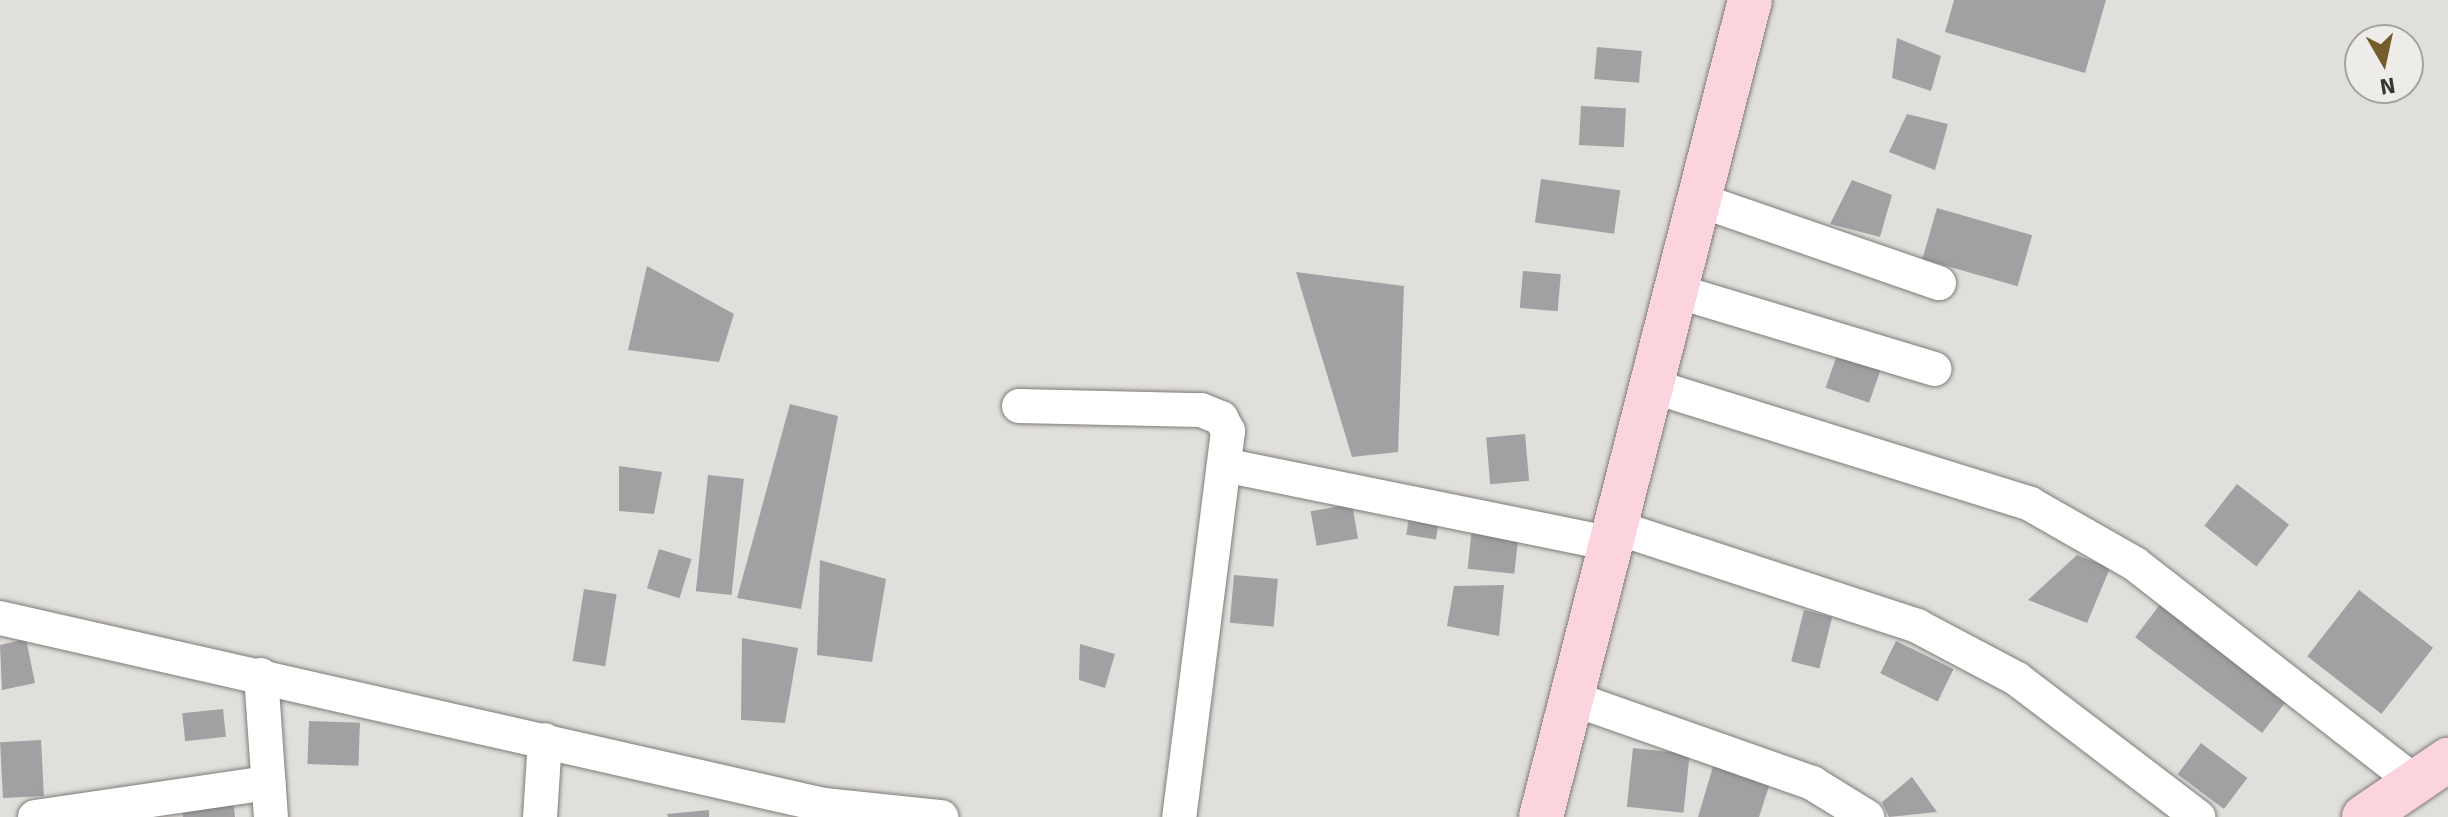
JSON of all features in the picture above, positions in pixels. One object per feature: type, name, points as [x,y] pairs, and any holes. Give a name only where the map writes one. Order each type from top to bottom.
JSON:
[{"type":"main road","points":[[1541,817],[1750,0]]},
{"type":"main road","points":[[2364,817],[2431,770]]},
{"type":"street","points":[[1699,200],[1939,283]]},
{"type":"street","points":[[1676,291],[1935,369]]},
{"type":"street","points":[[1652,386],[2030,504],[2135,564],[2431,770]]},
{"type":"street","points":[[1019,406],[1201,410],[1221,418],[1228,431],[1179,817]]},
{"type":"street","points":[[1224,465],[1612,535],[1917,626],[2017,679],[2198,817]]},
{"type":"street","points":[[0,618],[545,740],[824,811],[941,817]]},
{"type":"street","points":[[261,675],[271,817]]},
{"type":"street","points":[[1571,698],[1812,783],[1867,817]]},
{"type":"street","points":[[540,817],[545,740]]},
{"type":"street","points":[[35,817],[269,783]]},
{"type":"building","points":[[1954,0],[2106,0],[2085,73],[1945,32]]},
{"type":"building","points":[[1897,38],[1941,56],[1931,91],[1892,78]]},
{"type":"building","points":[[1597,47],[1642,51],[1639,83],[1594,79]]},
{"type":"building","points":[[1581,106],[1626,108],[1624,147],[1579,145]]},
{"type":"building","points":[[1907,114],[1948,124],[1935,170],[1889,152]]},
{"type":"building","points":[[1541,179],[1620,190],[1614,234],[1535,223]]},
{"type":"building","points":[[1852,180],[1892,195],[1880,237],[1830,224]]},
{"type":"building","points":[[1937,208],[2032,235],[2018,286],[1922,259]]},
{"type":"building","points":[[647,266],[734,314],[719,362],[628,350]]},
{"type":"building","points":[[1523,271],[1561,274],[1558,311],[1520,308]]},
{"type":"building","points":[[1296,272],[1404,286],[1398,452],[1352,457]]},
{"type":"building","points":[[1839,349],[1882,364],[1869,403],[1826,388]]},
{"type":"building","points":[[790,404],[838,416],[801,609],[737,598]]},
{"type":"building","points":[[1525,434],[1529,481],[1490,484],[1486,437]]},
{"type":"building","points":[[619,466],[662,472],[654,514],[619,511]]},
{"type":"building","points":[[708,475],[744,479],[732,595],[696,591]]},
{"type":"building","points":[[2237,484],[2289,525],[2256,566],[2204,526]]},
{"type":"building","points":[[1352,504],[1358,538],[1317,546],[1311,511]]},
{"type":"building","points":[[1410,511],[1440,516],[1436,539],[1406,535]]},
{"type":"building","points":[[1472,527],[1519,532],[1514,574],[1468,569]]},
{"type":"building","points":[[659,549],[692,559],[680,598],[647,588]]},
{"type":"building","points":[[2077,555],[2110,568],[2087,623],[2028,600]]},
{"type":"building","points":[[820,560],[886,579],[872,662],[817,655]]},
{"type":"building","points":[[1234,575],[1278,579],[1274,627],[1230,623]]},
{"type":"building","points":[[1504,585],[1499,636],[1447,626],[1454,586]]},
{"type":"building","points":[[584,589],[617,594],[605,666],[573,661]]},
{"type":"building","points":[[2359,590],[2433,648],[2381,714],[2307,656]]},
{"type":"building","points":[[2161,603],[2288,699],[2262,733],[2135,637]]},
{"type":"building","points":[[1804,610],[1832,617],[1819,668],[1791,661]]},
{"type":"building","points":[[742,638],[798,648],[785,723],[741,720]]},
{"type":"building","points":[[26,639],[35,683],[2,690],[0,645]]},
{"type":"building","points":[[1896,641],[1954,669],[1938,701],[1880,673]]},
{"type":"building","points":[[1080,644],[1115,654],[1105,688],[1079,680]]},
{"type":"building","points":[[223,709],[226,737],[185,741],[182,713]]},
{"type":"building","points":[[309,721],[360,723],[358,766],[307,764]]},
{"type":"building","points":[[41,740],[44,796],[3,798],[0,742]]},
{"type":"building","points":[[2201,743],[2247,778],[2224,809],[2178,774]]},
{"type":"building","points":[[1633,748],[1690,754],[1684,813],[1627,807]]},
{"type":"building","points":[[1714,763],[1771,780],[1759,817],[1698,817]]},
{"type":"building","points":[[1912,777],[1937,812],[1889,817],[1882,802]]},
{"type":"building","points":[[233,800],[235,817],[183,817],[182,807]]},
{"type":"building","points":[[709,810],[709,817],[668,817],[667,814]]}]
